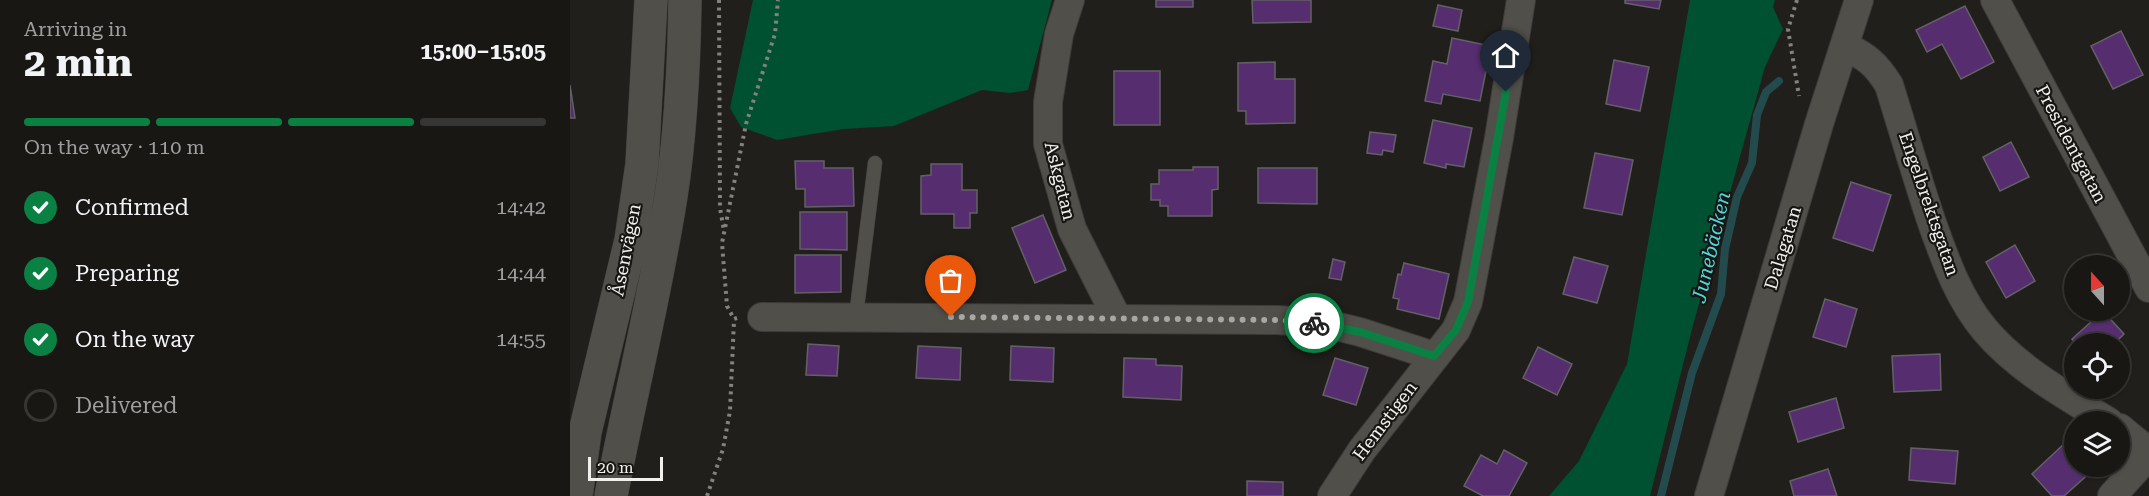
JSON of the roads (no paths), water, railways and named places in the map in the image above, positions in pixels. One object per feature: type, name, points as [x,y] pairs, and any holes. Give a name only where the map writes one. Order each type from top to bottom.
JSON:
[{"type":"street","name":"Åsenvägen","points":[[576,496],[585,432],[631,240],[642,164],[651,0]]},
{"type":"street","name":"Åsenvägen","points":[[611,496],[657,273],[671,193],[679,119],[685,0]]},
{"type":"street","name":"Askgatan","points":[[1070,0],[1059,34],[1048,102],[1048,144],[1072,229],[1117,318]]},
{"type":"street","name":"Hemstigen","points":[[1332,496],[1362,450],[1456,330],[1468,302],[1499,138],[1521,0]]},
{"type":"street","name":"Dalagatan","points":[[1709,496],[1819,124],[1859,0]]},
{"type":"street","name":"Presidentgatan","points":[[1995,0],[2149,288]]},
{"type":"street","name":"Engelbrektsgatan","points":[[1845,46],[1864,55],[1877,66],[1889,85],[1947,264],[1969,308],[1985,330],[2015,360],[2059,392],[2091,411]]},
{"type":"street","points":[[748,318],[856,316],[1277,320],[1323,323],[1360,332],[1434,356]]},
{"type":"street","points":[[2112,496],[2149,453],[2130,437]]},
{"type":"lane","points":[[856,316],[875,163]]},
{"type":"waterway","name":"Junebäcken","points":[[1661,496],[1692,373],[1721,294],[1725,249],[1737,197],[1752,163],[1757,115],[1766,92],[1779,81]]}]
